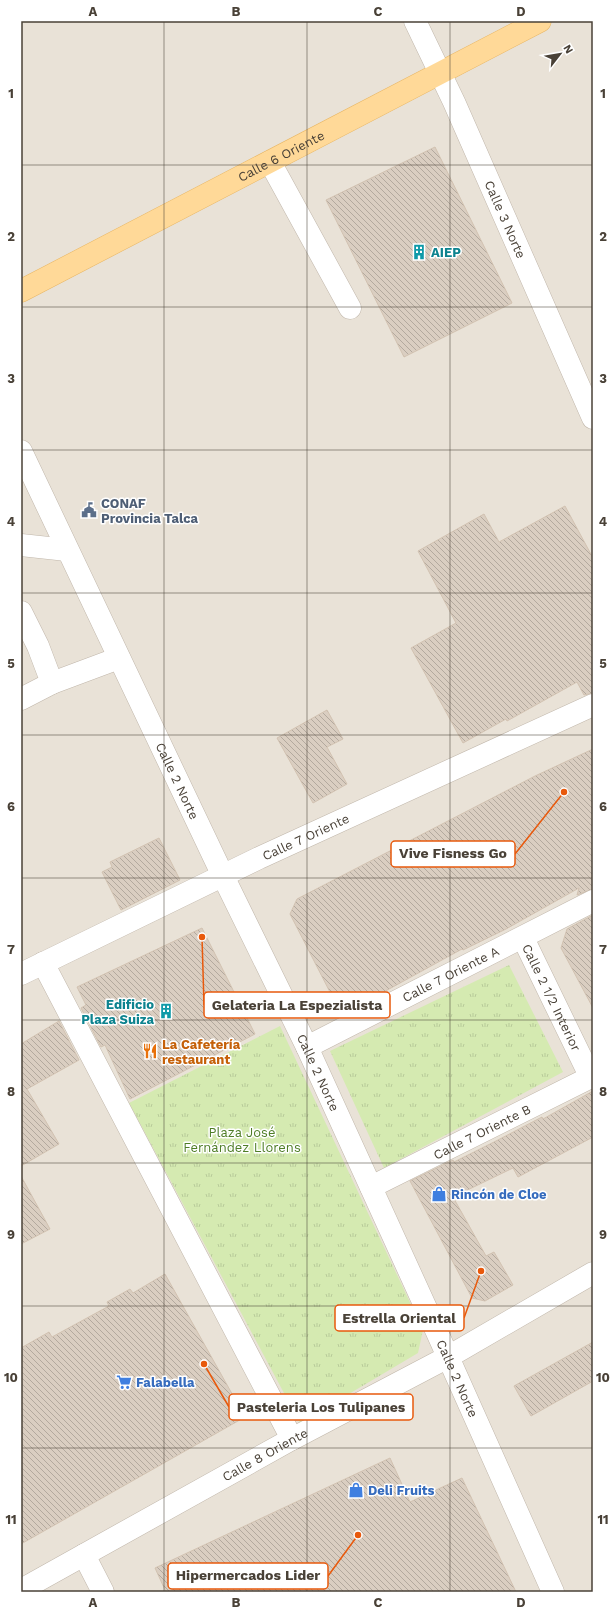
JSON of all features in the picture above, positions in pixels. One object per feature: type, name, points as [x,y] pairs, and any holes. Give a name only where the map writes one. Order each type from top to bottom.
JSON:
[{"type":"main road","name":"Calle 6 Oriente","points":[[21,291],[540,21]]},
{"type":"street","name":"Calle 3 Norte","points":[[415,21],[440,73],[593,418]]},
{"type":"street","points":[[270,162],[350,308]]},
{"type":"street","name":"Calle 2 Norte","points":[[21,451],[118,658],[307,1047],[448,1356],[553,1592]]},
{"type":"street","points":[[21,545],[67,550]]},
{"type":"street","points":[[21,612],[38,646],[52,683]]},
{"type":"street","points":[[21,699],[52,683],[118,658]]},
{"type":"street","name":"Calle 7 Oriente","points":[[21,974],[266,855],[593,705]]},
{"type":"street","name":"Calle 7 Oriente A","points":[[307,1047],[593,901]]},
{"type":"street","name":"Calle 2 1/2 Interior","points":[[523,938],[592,1077]]},
{"type":"street","points":[[43,963],[292,1439]]},
{"type":"street","name":"Calle 7 Oriente B","points":[[371,1187],[592,1077]]},
{"type":"street","name":"Calle 8 Oriente","points":[[21,1590],[292,1439],[448,1356],[593,1273]]},
{"type":"street","points":[[84,1555],[103,1592]]},
{"type":"shaded area","points":[[21,21],[593,21],[593,1592],[21,1592]]},
{"type":"green space","points":[[509,965],[563,1072],[384,1168],[330,1051]]},
{"type":"green space","name":"Plaza José Fernández Llorens","points":[[280,1026],[423,1330],[418,1353],[300,1423],[129,1103]]},
{"type":"building","name":"AIEP","points":[[435,147],[512,303],[404,357],[326,200]]},
{"type":"building","points":[[565,506],[593,558],[593,693],[584,695],[577,682],[507,721],[506,719],[463,743],[411,648],[456,623],[418,551],[484,514],[499,542]]},
{"type":"building","points":[[327,710],[343,739],[327,747],[347,784],[313,803],[277,738]]},
{"type":"building","points":[[593,749],[593,889],[577,895],[579,888],[506,929],[463,950],[462,949],[380,994],[379,992],[351,1007],[333,998],[290,914],[297,899],[535,776]]},
{"type":"building","points":[[159,838],[180,880],[121,910],[102,872],[112,867],[110,862]]},
{"type":"building","points":[[593,915],[593,1008],[561,948],[567,929]]},
{"type":"building","name":"Edificio Plaza Suiza","points":[[202,928],[255,1034],[130,1099],[105,1045],[101,1047],[81,1008],[86,1005],[77,987]]},
{"type":"building","points":[[59,1021],[79,1060],[27,1089],[59,1144],[21,1166],[21,1044]]},
{"type":"building","points":[[593,1091],[593,1137],[518,1177],[513,1168],[453,1197],[486,1256],[494,1252],[513,1285],[485,1301],[472,1298],[410,1181],[453,1160],[454,1162],[542,1117],[543,1119]]},
{"type":"building","points":[[21,1176],[50,1229],[21,1244]]},
{"type":"building","name":"Falabella","points":[[165,1274],[245,1417],[21,1544],[21,1348],[49,1332],[52,1337],[109,1306],[107,1302],[130,1289],[133,1293]]},
{"type":"building","points":[[593,1342],[593,1381],[531,1416],[514,1386]]},
{"type":"building","points":[[390,1458],[410,1502],[462,1478],[516,1592],[166,1592],[155,1568]]},
{"type":"place","name":"AIEP","points":[[419,252]]},
{"type":"place","name":"CONAF Provincia Talca","points":[[89,510]]},
{"type":"place","name":"Vive Fisness Go","points":[[564,792]]},
{"type":"place","name":"Gelateria La Espezialista","points":[[202,937]]},
{"type":"place","name":"Edificio Plaza Suiza","points":[[166,1011]]},
{"type":"place","name":"La Cafetería restaurant","points":[[150,1051]]},
{"type":"place","name":"Rincón de Cloe","points":[[439,1194]]},
{"type":"place","name":"Estrella Oriental","points":[[481,1271]]},
{"type":"place","name":"Pasteleria Los Tulipanes","points":[[204,1364]]},
{"type":"place","name":"Falabella","points":[[124,1382]]},
{"type":"place","name":"Deli Fruits","points":[[356,1490]]},
{"type":"place","name":"Hipermercados Lider","points":[[358,1535]]}]
